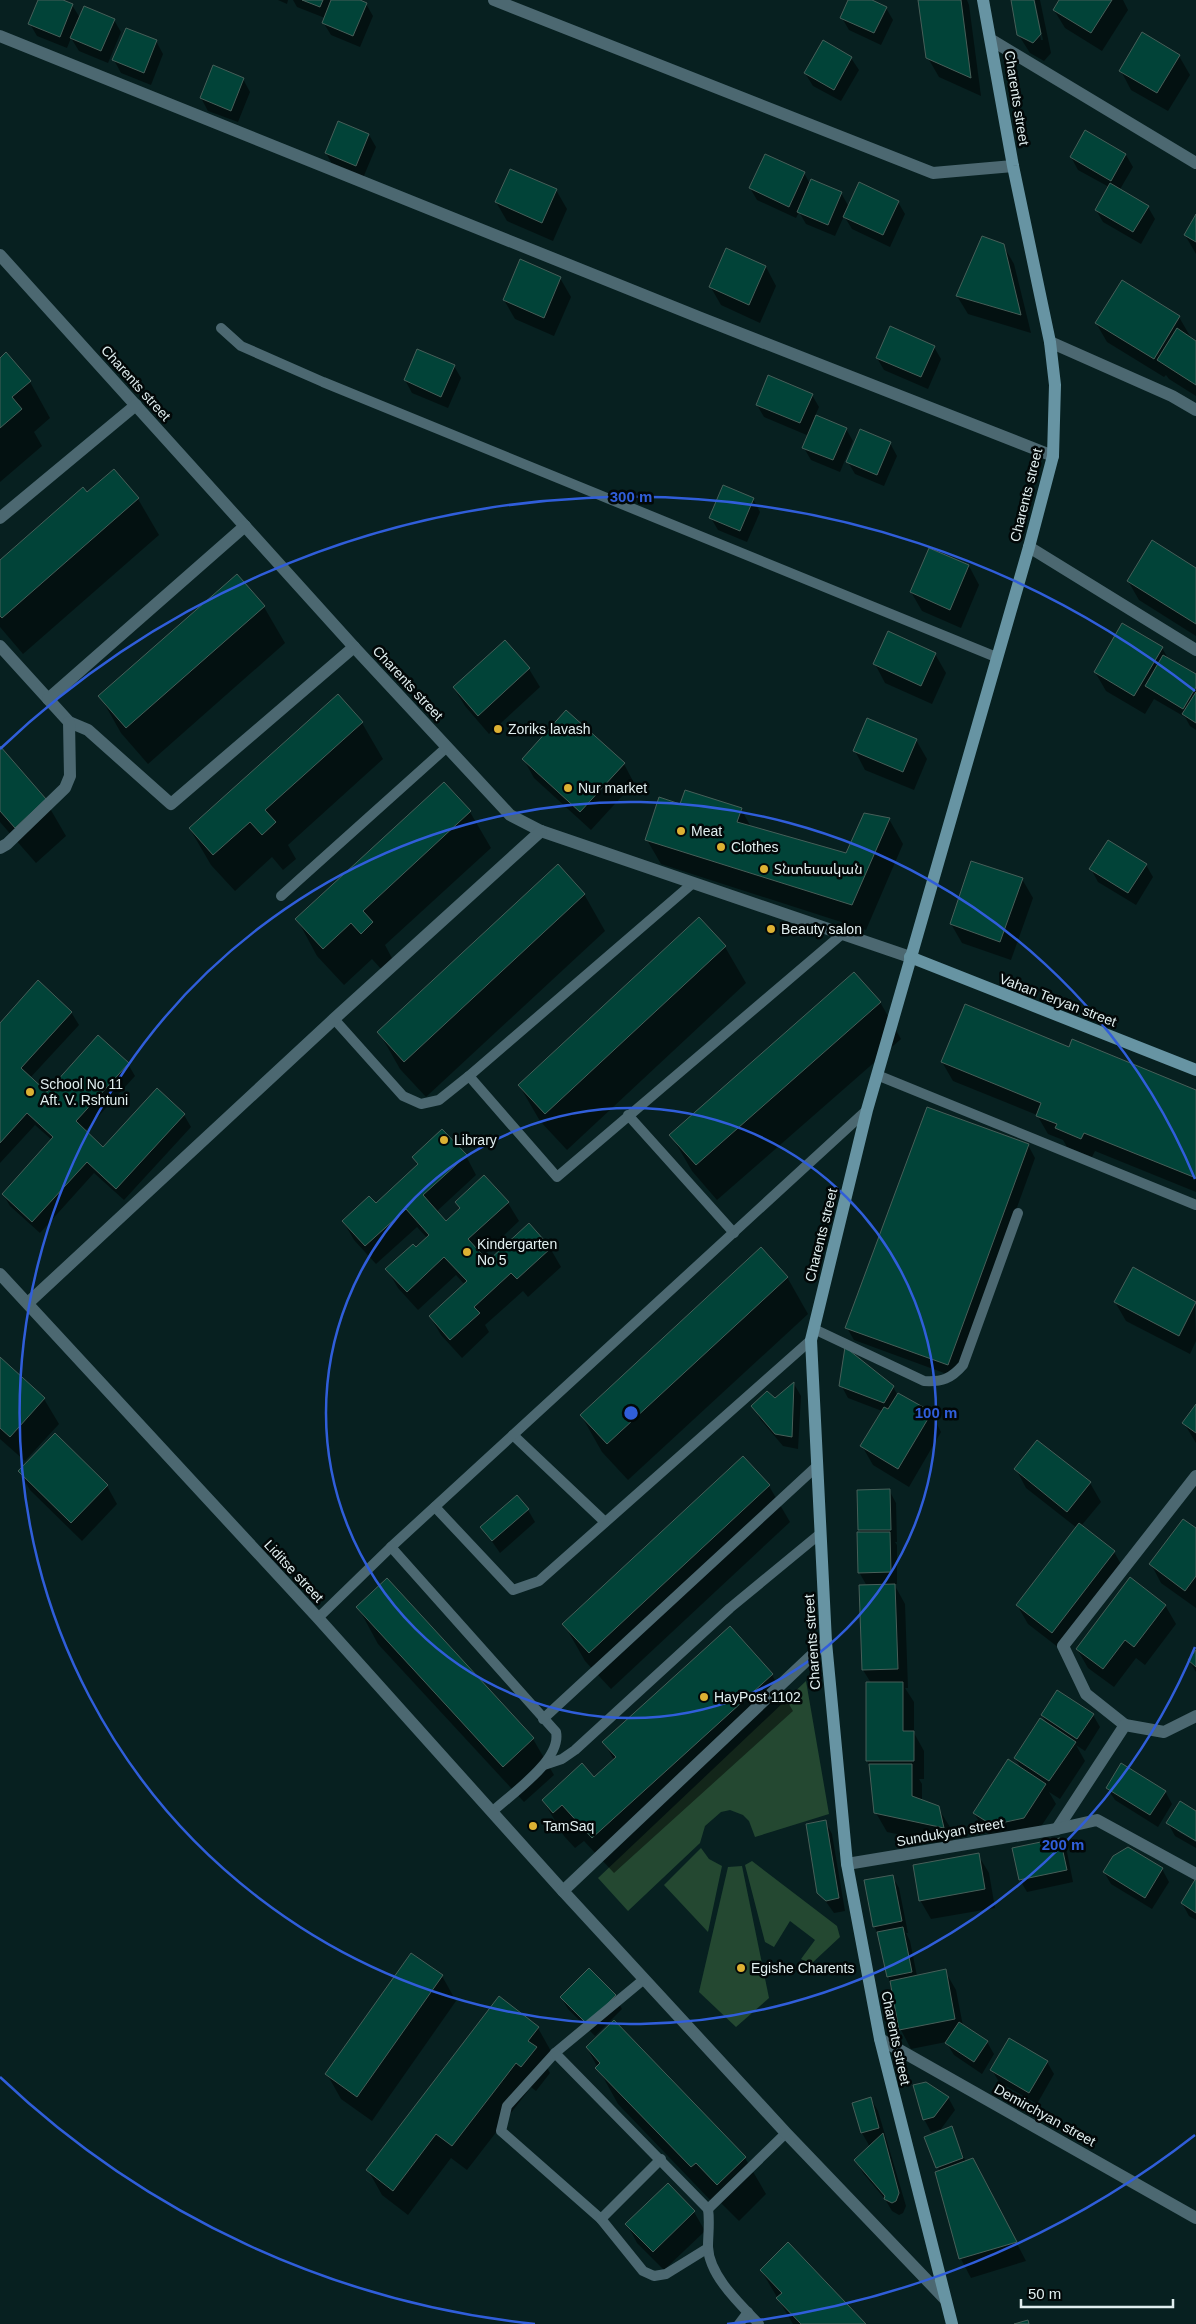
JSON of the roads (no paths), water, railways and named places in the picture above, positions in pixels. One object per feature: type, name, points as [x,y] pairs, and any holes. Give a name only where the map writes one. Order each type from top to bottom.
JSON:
[{"type":"main road","name":"Charents street","points":[[952,2324],[880,2039],[847,1864],[826,1642],[817,1466],[813,1335],[867,1110],[1029,546],[1053,456],[1054,385],[1050,342],[1013,166],[992,41],[983,0]]},
{"type":"main road","name":"Vahan Teryan street","points":[[910,957],[1196,1070]]},
{"type":"street","points":[[494,0],[933,173],[1013,166]]},
{"type":"street","points":[[0,36],[692,315],[1053,456]]},
{"type":"street","points":[[992,41],[1196,163]]},
{"type":"street","name":"Charents street","points":[[0,255],[354,647],[510,815],[541,831],[910,957]]},
{"type":"street","points":[[1050,342],[1172,396],[1196,410]]},
{"type":"street","points":[[0,518],[136,405]]},
{"type":"street","points":[[48,700],[245,526]]},
{"type":"street","points":[[1029,546],[1196,650]]},
{"type":"street","points":[[0,646],[70,722],[88,730],[171,804],[354,647]]},
{"type":"street","points":[[0,848],[7,844],[65,788],[70,776],[70,722]]},
{"type":"street","points":[[28,1303],[334,1019],[541,831]]},
{"type":"street","name":"Liditse street","points":[[0,1274],[318,1618],[643,1980],[786,2134],[945,2299]]},
{"type":"street","points":[[1196,1476],[1063,1646],[1086,1694],[1125,1725],[1164,1732],[1196,1716]]},
{"type":"street","points":[[563,1891],[826,1642]]},
{"type":"street","points":[[1057,1829],[1125,1725]]},
{"type":"street","name":"Sundukyan street","points":[[847,1864],[1057,1829],[1097,1820],[1196,1874]]},
{"type":"street","name":"Demirchyan street","points":[[880,2039],[1196,2218]]},
{"type":"lane","points":[[221,328],[241,346],[323,382],[996,657]]},
{"type":"lane","points":[[281,896],[447,747]]},
{"type":"lane","points":[[334,1019],[403,1096],[421,1104],[439,1100],[470,1076],[693,883]]},
{"type":"lane","points":[[470,1076],[557,1177],[841,935]]},
{"type":"lane","points":[[877,1075],[1196,1205]]},
{"type":"lane","points":[[318,1618],[435,1507],[867,1110]]},
{"type":"lane","points":[[628,1115],[734,1232]]},
{"type":"lane","points":[[435,1507],[513,1590],[539,1581],[813,1335],[924,1381],[939,1382],[953,1376],[963,1365],[1018,1213]]},
{"type":"lane","points":[[513,1435],[605,1522]]},
{"type":"lane","points":[[543,1719],[817,1466]]},
{"type":"lane","points":[[544,1765],[562,1759],[575,1750],[730,1608],[820,1533]]},
{"type":"lane","points":[[391,1548],[556,1732],[558,1740],[554,1753],[544,1765],[492,1812]]},
{"type":"lane","points":[[643,1980],[555,2053],[507,2106],[501,2131],[601,2219],[644,2271],[654,2276],[666,2274],[708,2248]]},
{"type":"lane","points":[[555,2053],[708,2208],[710,2223],[708,2248],[712,2261],[720,2278],[759,2324]]},
{"type":"lane","points":[[708,2208],[786,2134]]},
{"type":"lane","points":[[601,2219],[660,2159]]},
{"type":"lane","points":[[739,2324],[748,2312]]},
{"type":"place","name":"Zoriks lavash","points":[[498,729]]},
{"type":"place","name":"Nur market","points":[[568,788]]},
{"type":"place","name":"Meat","points":[[681,831]]},
{"type":"place","name":"Clothes","points":[[721,847]]},
{"type":"place","name":"Տնտեսական","points":[[764,869]]},
{"type":"place","name":"Beauty salon","points":[[771,929]]},
{"type":"place","name":"School No 11 Aft. V. Rshtuni","points":[[30,1092]]},
{"type":"place","name":"Library","points":[[444,1140]]},
{"type":"place","name":"Kindergarten No 5","points":[[467,1252]]},
{"type":"place","name":"HayPost 1102","points":[[704,1697]]},
{"type":"place","name":"TamSaq","points":[[533,1826]]},
{"type":"place","name":"Egishe Charents","points":[[741,1968]]}]
